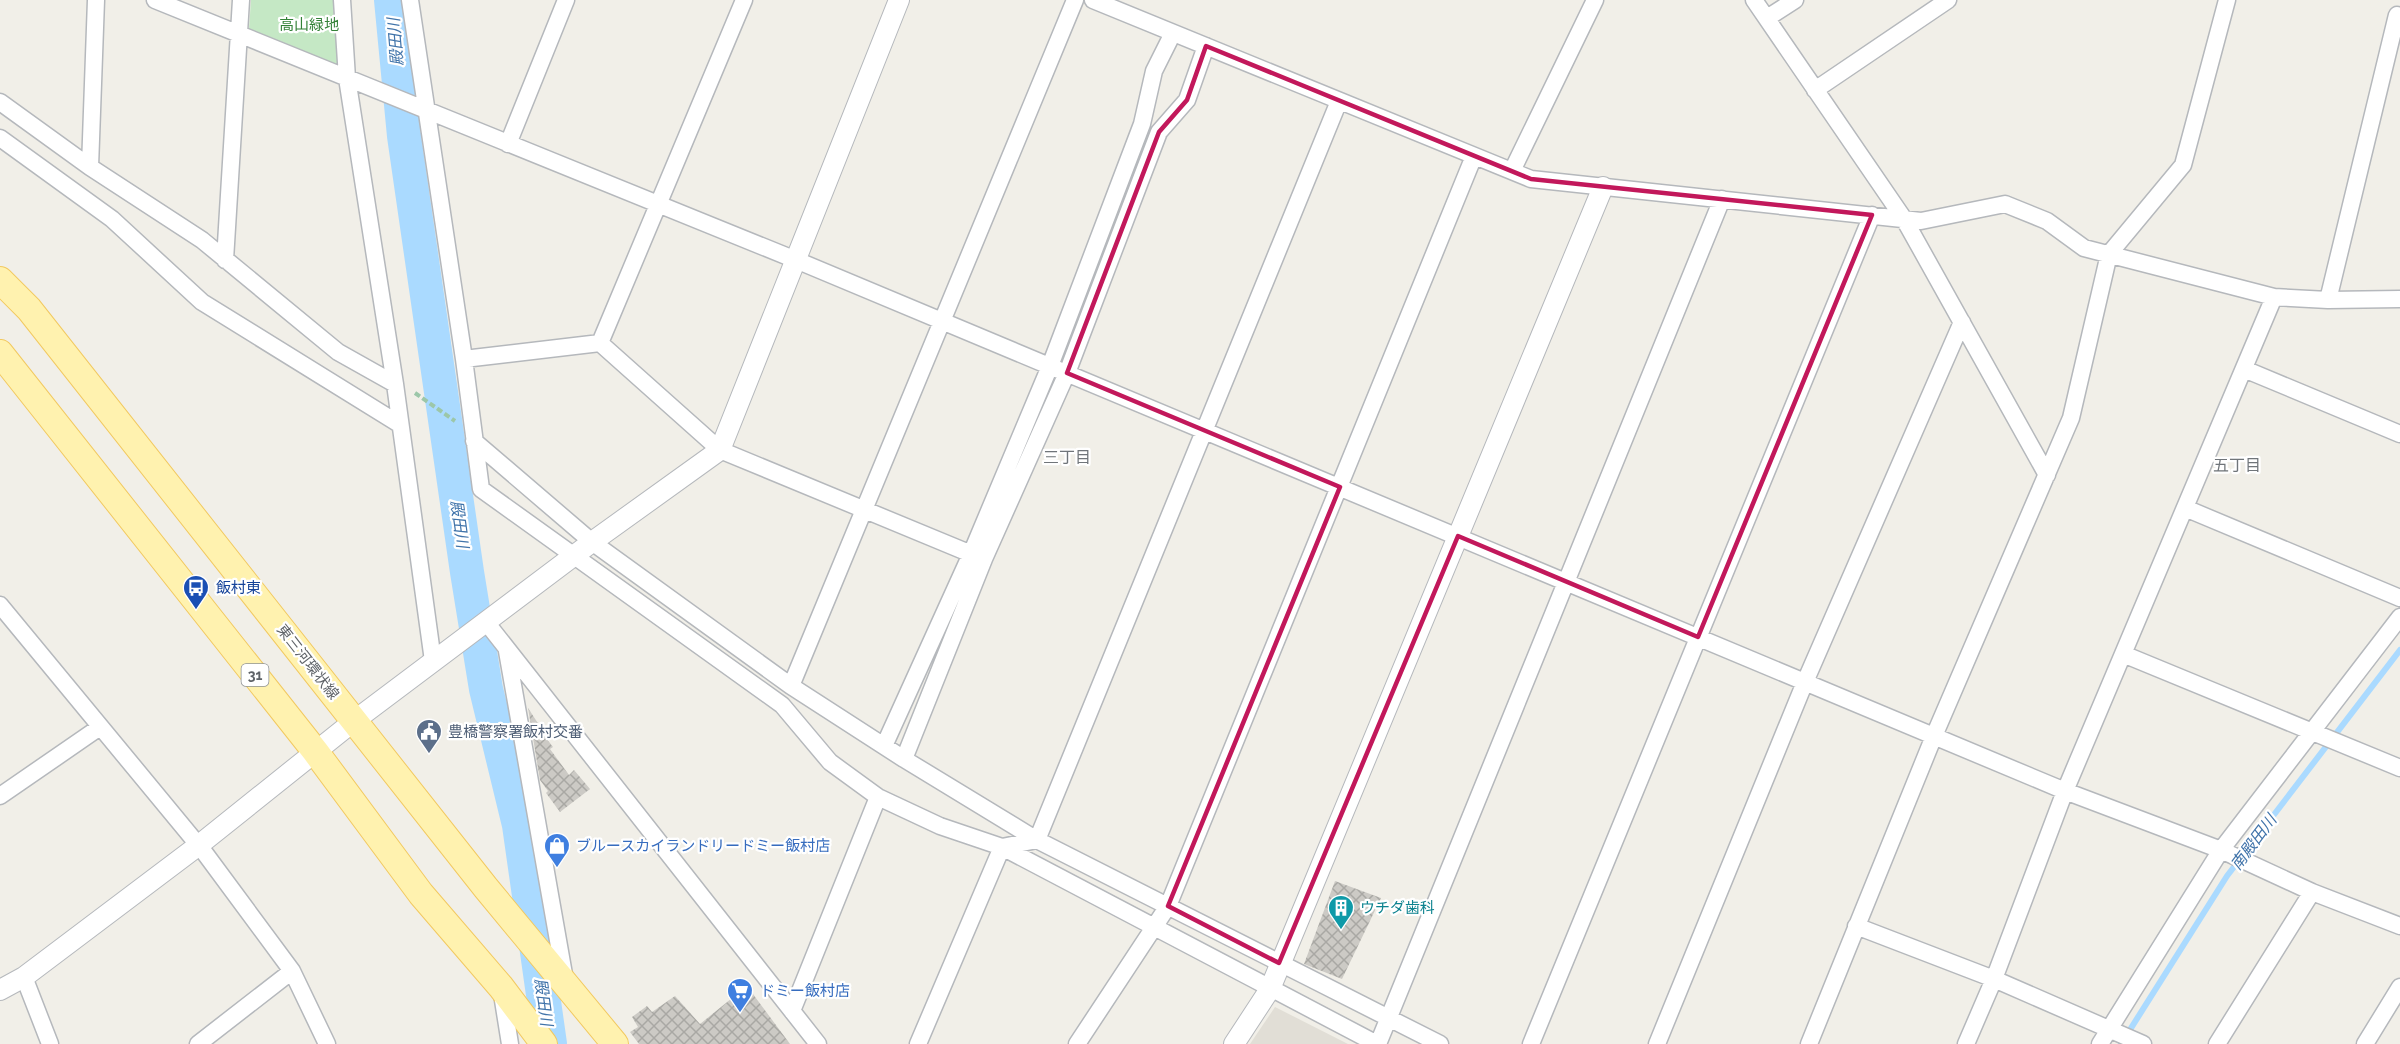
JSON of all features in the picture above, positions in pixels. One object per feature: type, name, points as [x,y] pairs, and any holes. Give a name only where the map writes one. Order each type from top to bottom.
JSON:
[{"type":"main road","name":"東三河環状線","points":[[0,280],[29,309],[486,888],[615,1044]]},
{"type":"main road","name":"31","points":[[0,353],[315,751],[421,894],[505,992],[544,1044]]},
{"type":"street","points":[[90,167],[96,0]]},
{"type":"street","points":[[155,0],[796,260],[2065,791],[2225,852],[2312,892],[2400,926]]},
{"type":"street","points":[[225,260],[241,0]]},
{"type":"street","points":[[342,0],[351,80],[402,387],[399,424],[440,657]]},
{"type":"street","points":[[410,0],[417,108],[464,358],[482,489],[782,705],[830,762],[878,797],[940,826],[1002,847],[1156,927],[1270,990],[1377,1044],[1722,199]]},
{"type":"street","points":[[508,144],[566,0]]},
{"type":"street","points":[[600,344],[744,0]]},
{"type":"street","points":[[0,990],[24,977],[199,845],[354,721],[592,542],[720,450],[899,0]]},
{"type":"street","points":[[791,686],[866,510],[941,320],[1075,0]]},
{"type":"street","points":[[1093,0],[1531,179],[1921,220],[2006,204],[2047,221],[2084,248],[2274,297],[2328,300],[2400,299]]},
{"type":"street","points":[[1512,171],[1595,0]]},
{"type":"street","points":[[1754,0],[1904,219],[2047,475]]},
{"type":"street","points":[[1767,18],[1795,0]]},
{"type":"street","points":[[1815,90],[1948,0]]},
{"type":"street","points":[[1809,1044],[1934,736],[2071,418],[2109,254],[2183,165],[2227,0]]},
{"type":"street","points":[[2328,300],[2397,15],[2400,15]]},
{"type":"street","points":[[904,759],[1142,124],[1154,71],[1173,33]]},
{"type":"street","points":[[884,746],[1067,373],[1160,132],[1186,100],[1206,46]]},
{"type":"street","points":[[1037,840],[1339,100]]},
{"type":"street","points":[[0,102],[90,167],[202,240],[338,352],[402,387]]},
{"type":"street","points":[[0,138],[112,219],[202,302],[399,424]]},
{"type":"street","points":[[1077,1044],[1168,906],[1474,156]]},
{"type":"street","points":[[1234,1044],[1270,990],[1603,187]]},
{"type":"street","points":[[1531,1044],[1872,215]]},
{"type":"street","points":[[1966,1044],[1994,979],[2065,791],[2274,297]]},
{"type":"street","points":[[1657,1044],[1805,682],[1962,322]]},
{"type":"street","points":[[464,358],[600,344],[720,450],[978,557]]},
{"type":"street","points":[[2244,369],[2400,433]]},
{"type":"street","points":[[474,441],[592,542],[791,686],[904,759],[1037,840],[1440,1044]]},
{"type":"street","points":[[2185,508],[2400,598]]},
{"type":"street","points":[[3,614],[199,845],[292,971],[327,1044]]},
{"type":"street","points":[[2108,1036],[2225,852],[2316,734],[2400,617]]},
{"type":"street","points":[[486,622],[818,1044]]},
{"type":"street","points":[[506,647],[561,979]]},
{"type":"street","points":[[2123,654],[2400,768]]},
{"type":"street","points":[[0,795],[100,727]]},
{"type":"street","points":[[792,1011],[878,797]]},
{"type":"street","points":[[1002,847],[1037,840]]},
{"type":"street","points":[[923,1042],[1002,847]]},
{"type":"street","points":[[2217,1044],[2312,892]]},
{"type":"street","points":[[1856,926],[1994,979],[2108,1036],[2139,1042]]},
{"type":"street","points":[[198,1044],[292,971]]},
{"type":"street","points":[[24,977],[50,1044]]},
{"type":"street","points":[[2365,1044],[2400,987]]},
{"type":"street","points":[[505,992],[510,1044]]},
{"type":"path","points":[[402,387],[456,422]]},
{"type":"highlighted area","points":[[1206,46],[1531,179],[1872,215],[1698,637],[1458,536],[1279,963],[1168,906],[1340,487],[1067,373],[1159,132],[1187,100]]},
{"type":"shaded area","points":[[1275,1007],[1348,1044],[1250,1044]]},
{"type":"green space","name":"高山緑地","points":[[251,0],[333,0],[338,65],[249,29]]},
{"type":"building","points":[[528,708],[543,731],[541,732],[553,747],[550,749],[569,775],[574,770],[590,789],[560,812],[546,793],[548,791],[540,780]]},
{"type":"building","name":"ウチダ歯科","points":[[1335,881],[1381,898],[1342,979],[1304,964]]},
{"type":"building","name":"ドミー飯村店","points":[[747,986],[790,1044],[639,1044],[630,1032],[638,1027],[632,1017],[647,1006],[652,1012],[675,996],[700,1024]]},
{"type":"waterway","name":"殿田川","points":[[391,0],[404,136],[467,572],[486,689],[519,825],[550,1044]]},
{"type":"waterway","name":"南殿田川","points":[[2121,1044],[2227,876],[2400,650]]},
{"type":"place","name":"飯村東","points":[[196,611]]},
{"type":"place","name":"豊橋警察署飯村交番","points":[[429,755]]},
{"type":"place","name":"ブルースカイランドリードミー飯村店","points":[[557,869]]},
{"type":"place","name":"ウチダ歯科","points":[[1341,931]]},
{"type":"place","name":"ドミー飯村店","points":[[740,1014]]},
{"type":"district","name":"三丁目","points":[[1067,457]]},
{"type":"district","name":"五丁目","points":[[2237,465]]}]
